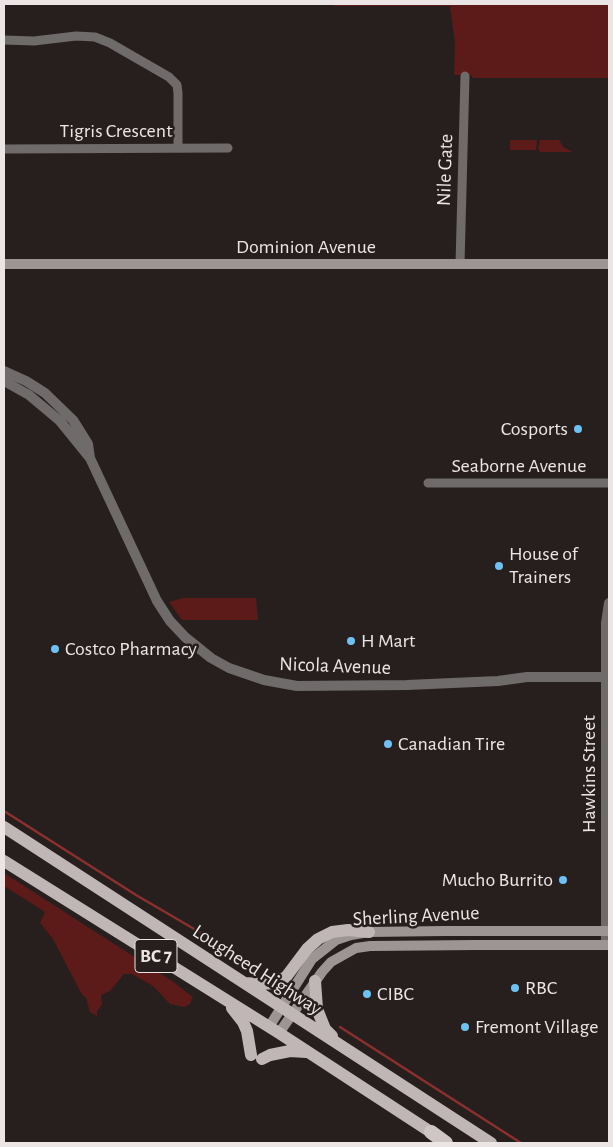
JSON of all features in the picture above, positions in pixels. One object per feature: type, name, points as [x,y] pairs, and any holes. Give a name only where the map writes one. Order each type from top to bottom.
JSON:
[{"type":"highway","points":[[431,1132],[447,1143]]},
{"type":"main road","name":"Dominion Avenue","points":[[4,264],[609,264]]},
{"type":"main road","name":"Lougheed Highway","points":[[4,827],[490,1143]]},
{"type":"main road","name":"Lougheed Highway","points":[[4,861],[274,1030],[431,1132]]},
{"type":"main road","points":[[242,982],[276,983],[286,977],[306,949],[318,939],[332,932],[348,930],[369,932]]},
{"type":"main road","name":"Sherling Avenue","points":[[274,1030],[281,1007],[312,960],[336,940],[351,934],[369,932],[608,931]]},
{"type":"main road","name":"Sherling Avenue","points":[[274,1030],[293,1015],[315,981],[331,962],[342,954],[356,948],[370,946],[607,945]]},
{"type":"main road","points":[[315,981],[317,1009],[325,1029],[344,1049]]},
{"type":"main road","points":[[222,997],[243,1022],[256,1057],[290,1051],[306,1052]]},
{"type":"street","points":[[4,40],[34,41],[76,36],[95,37],[110,42],[169,77],[177,85],[178,148]]},
{"type":"street","name":"Nile Gate","points":[[460,264],[465,76]]},
{"type":"street","name":"Tigris Crescent","points":[[4,149],[228,148]]},
{"type":"street","name":"Nicola Avenue","points":[[4,371],[26,381],[52,399],[73,420],[88,444],[90,458],[157,601],[170,621],[196,648],[229,668],[264,680],[298,686],[407,686],[498,681],[527,677],[608,677]]},
{"type":"street","points":[[5,381],[19,384],[46,400],[52,399]]},
{"type":"street","name":"Nicola Avenue","points":[[5,381],[29,395],[65,427],[90,458]]},
{"type":"street","points":[[44,408],[55,409],[81,433]]},
{"type":"street","name":"Seaborne Avenue","points":[[428,483],[609,483]]},
{"type":"street","name":"Hawkins Street","points":[[607,945],[608,677],[606,624],[609,603]]},
{"type":"shaded area","points":[[330,4],[609,4],[609,78],[473,78],[471,75],[454,75],[455,44],[450,6],[335,6]]},
{"type":"shaded area","points":[[510,140],[536,140],[536,150],[510,150]]},
{"type":"shaded area","points":[[540,140],[559,140],[563,147],[573,152],[540,152],[538,149]]},
{"type":"shaded area","points":[[183,598],[256,598],[258,620],[182,620],[169,602]]},
{"type":"shaded area","points":[[4,873],[172,981],[193,997],[190,1004],[184,1007],[170,1004],[153,986],[132,974],[124,974],[110,991],[101,995],[102,1005],[97,1011],[97,1016],[90,1012],[86,998],[81,993],[53,939],[40,923],[45,912],[4,886]]},
{"type":"shaded area","points":[[213,940],[253,966],[250,969],[238,965],[210,946]]},
{"type":"waterway","points":[[4,811],[136,895],[213,940]]},
{"type":"waterway","points":[[340,1027],[521,1143]]},
{"type":"place","name":"Cosports","points":[[578,429]]},
{"type":"place","name":"House of Trainers","points":[[499,566]]},
{"type":"place","name":"H Mart","points":[[351,641]]},
{"type":"place","name":"Costco Pharmacy","points":[[55,649]]},
{"type":"place","name":"Canadian Tire","points":[[388,744]]},
{"type":"place","name":"Mucho Burrito","points":[[563,880]]},
{"type":"place","name":"RBC","points":[[515,988]]},
{"type":"place","name":"CIBC","points":[[367,994]]},
{"type":"place","name":"Fremont Village","points":[[465,1027]]}]
